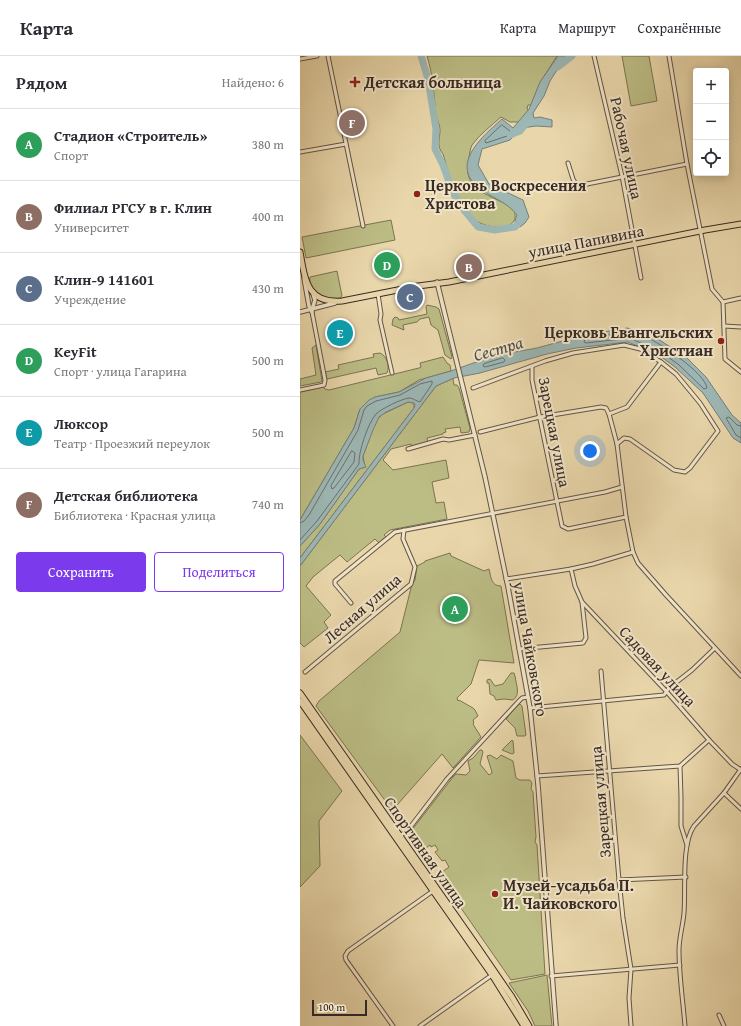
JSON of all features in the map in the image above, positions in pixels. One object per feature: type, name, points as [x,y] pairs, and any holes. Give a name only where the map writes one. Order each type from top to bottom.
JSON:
[{"type":"highway","name":"улица Папивина","points":[[312,291],[324,300],[331,302],[342,301],[437,282],[449,282],[741,224]]},
{"type":"highway","points":[[300,252],[308,287],[312,291]]},
{"type":"highway","name":"Спортивная улица","points":[[300,693],[512,997],[529,1026]]},
{"type":"highway","name":"Спортивная улица","points":[[300,701],[492,975],[524,1026]]},
{"type":"street","points":[[300,59],[317,56]]},
{"type":"street","points":[[329,56],[363,226]]},
{"type":"street","name":"Рабочая улица","points":[[594,56],[622,176],[642,278]]},
{"type":"street","points":[[669,56],[687,164],[712,289],[723,302],[725,359],[741,372]]},
{"type":"street","points":[[300,152],[346,144]]},
{"type":"street","points":[[568,163],[577,186],[687,164]]},
{"type":"street","points":[[300,390],[324,385],[325,380],[312,311],[305,288],[303,270]]},
{"type":"street","name":"улица Чайковского","points":[[437,282],[475,435],[492,512],[520,649],[530,708],[537,776],[556,1026]]},
{"type":"street","points":[[312,291],[315,300],[312,311]]},
{"type":"street","points":[[378,294],[381,314],[380,320],[392,373]]},
{"type":"street","points":[[723,302],[741,298]]},
{"type":"street","points":[[300,312],[312,311],[342,301]]},
{"type":"street","points":[[724,326],[741,327]]},
{"type":"street","points":[[473,388],[546,361],[573,353],[624,346],[640,350],[662,362],[676,374],[700,403],[718,431],[690,468],[685,472],[674,470],[630,438],[624,438],[617,444]]},
{"type":"street","points":[[609,414],[627,407],[662,362]]},
{"type":"street","name":"Зарецкая улица","points":[[532,367],[532,380],[562,526],[566,529],[626,517]]},
{"type":"street","points":[[480,432],[540,417],[601,407],[606,408],[617,444],[626,517],[633,552],[638,563],[741,676]]},
{"type":"street","points":[[408,449],[443,439],[449,440],[475,435]]},
{"type":"street","points":[[351,604],[335,584],[336,580],[395,532],[492,512],[614,490],[622,487]]},
{"type":"street","name":"Лесная улица","points":[[305,672],[411,584],[415,567],[403,539],[404,530]]},
{"type":"street","points":[[506,579],[571,569],[633,552]]},
{"type":"street","name":"Садовая улица","points":[[571,569],[575,586],[582,602],[666,691],[709,740],[732,764],[741,770]]},
{"type":"street","points":[[520,649],[583,643],[586,638],[582,602]]},
{"type":"street","points":[[530,708],[664,695],[666,691],[715,648]]},
{"type":"street","name":"Зарецкая улица","points":[[601,671],[611,770],[619,880],[631,969],[629,998],[631,1026]]},
{"type":"street","points":[[400,836],[408,830],[447,779],[519,701],[522,698],[528,697]]},
{"type":"street","points":[[537,776],[680,766],[709,740]]},
{"type":"street","points":[[680,766],[681,826],[688,847]]},
{"type":"street","points":[[685,1026],[679,948],[684,913],[686,877],[685,861],[691,830],[724,793],[741,770]]},
{"type":"street","points":[[724,793],[741,809]]},
{"type":"street","points":[[619,880],[686,877]]},
{"type":"street","points":[[394,1026],[346,960],[345,956],[348,951],[433,891]]},
{"type":"street","points":[[551,976],[680,965]]},
{"type":"street","points":[[420,1026],[492,975]]},
{"type":"street","points":[[719,1015],[724,1026]]},
{"type":"green space","points":[[427,56],[557,56],[541,81],[531,105],[528,105],[527,109],[530,111],[520,122],[510,122],[501,117],[478,137],[471,148],[468,162],[468,175],[475,187],[514,210],[515,217],[513,223],[508,226],[494,227],[475,220],[468,214],[454,190],[440,148],[440,128],[436,115],[432,78]]},
{"type":"green space","points":[[622,56],[649,56],[657,101],[631,106]]},
{"type":"green space","points":[[391,220],[395,240],[306,258],[302,237]]},
{"type":"green space","points":[[337,271],[342,296],[340,298],[329,298],[315,291],[310,283],[310,277]]},
{"type":"green space","points":[[427,305],[439,309],[452,357],[451,359],[445,355],[438,330],[431,325],[429,317],[420,319],[417,322],[403,325],[404,330],[392,325],[395,317],[399,320],[427,314]]},
{"type":"green space","points":[[316,345],[322,381],[300,386],[300,379],[316,375],[312,348]]},
{"type":"green space","points":[[380,353],[384,356],[387,362],[387,373],[378,375],[376,368],[327,379],[325,372],[339,369],[338,365],[374,357],[373,354]]},
{"type":"green space","points":[[443,357],[450,365],[451,371],[419,380],[399,392],[375,397],[360,409],[354,428],[300,520],[300,392],[323,387],[329,390],[419,368],[421,367],[420,363]]},
{"type":"green space","points":[[454,378],[454,385],[457,385],[459,388],[470,428],[469,432],[461,433],[460,427],[445,429],[446,432],[443,434],[427,438],[428,443],[412,448],[411,444],[391,449],[383,460],[393,470],[446,460],[449,478],[432,482],[436,503],[444,502],[447,519],[390,530],[384,535],[386,537],[379,543],[375,539],[347,562],[340,555],[313,577],[306,586],[331,615],[324,622],[328,628],[304,647],[300,643],[300,566],[436,386]]},
{"type":"green space","points":[[408,402],[414,403],[414,408],[300,558],[300,546],[320,524],[359,469],[365,467],[363,456],[376,420],[383,414]]},
{"type":"green space","points":[[450,553],[451,556],[484,571],[489,569],[493,583],[501,586],[514,663],[479,660],[471,684],[457,698],[458,701],[459,700],[475,710],[478,716],[473,720],[473,724],[481,737],[453,768],[442,754],[397,805],[394,811],[316,706],[319,701],[400,632],[412,584],[415,580],[417,566],[425,561]]},
{"type":"green space","points":[[511,673],[514,673],[515,676],[517,695],[513,700],[496,700],[494,696],[490,694],[489,683],[487,683],[487,680],[490,679],[495,686],[503,684]]},
{"type":"green space","points":[[520,704],[522,706],[525,736],[517,736],[515,728],[506,719]]},
{"type":"green space","points":[[300,735],[342,791],[319,821],[320,866],[300,887]]},
{"type":"green space","points":[[512,740],[514,753],[512,754],[502,750]]},
{"type":"green space","name":"Музей-усадьба П. И. Чайковского","points":[[480,750],[483,752],[480,764],[489,775],[492,772],[487,756],[490,755],[497,759],[501,755],[513,761],[516,778],[520,780],[530,780],[532,783],[531,789],[533,792],[535,842],[537,845],[545,974],[511,980],[438,875],[449,867],[445,860],[442,861],[435,852],[438,850],[435,845],[431,847],[430,845],[421,852],[408,835],[453,777],[456,774],[466,775],[470,771],[468,761]]},
{"type":"green space","points":[[547,975],[552,1026],[535,1026],[528,1011],[509,983]]},
{"type":"water","points":[[558,56],[571,56],[557,70],[550,81],[544,96],[533,113],[534,118],[540,117],[552,120],[552,127],[536,126],[522,128],[510,140],[482,149],[478,165],[489,184],[523,200],[529,217],[520,227],[515,224],[517,215],[513,211],[504,203],[479,188],[471,179],[467,169],[468,160],[478,142],[502,119],[513,128],[529,109],[540,82]]},
{"type":"water","points":[[627,328],[647,332],[686,357],[706,377],[732,415],[741,423],[741,443],[733,438],[703,393],[675,367],[660,356],[628,342],[576,348],[547,354],[480,373],[454,378],[436,386],[300,566],[300,558],[415,405],[414,403],[408,402],[386,412],[379,417],[363,456],[366,467],[359,469],[320,524],[300,546],[300,520],[354,428],[360,409],[369,400],[375,397],[399,392],[426,378],[493,356],[537,348],[581,336]]},
{"type":"waterway","name":"Сестра","points":[[421,56],[428,79],[436,129],[435,149],[443,165],[453,193],[464,210],[478,227],[495,230],[515,227],[522,219]]},
{"type":"waterway","name":"Сестра","points":[[558,67],[572,56]]},
{"type":"waterway","name":"Сестра","points":[[510,135],[520,131],[528,121]]},
{"type":"place","name":"Детская больница","points":[[355,82]]},
{"type":"place","name":"Детская библиотека","points":[[352,123]]},
{"type":"place","name":"Церковь Воскресения Христова","points":[[417,194]]},
{"type":"place","name":"KeyFit","points":[[387,265]]},
{"type":"place","name":"Филиал РГСУ в г. Клин","points":[[469,267]]},
{"type":"place","name":"Клин-9 141601","points":[[410,297]]},
{"type":"place","name":"Люксор","points":[[340,333]]},
{"type":"place","name":"Церковь Евангельских Христиан","points":[[721,341]]},
{"type":"place","name":"Стадион «Строитель»","points":[[455,609]]},
{"type":"place","name":"Музей-усадьба П. И. Чайковского","points":[[495,894]]}]
